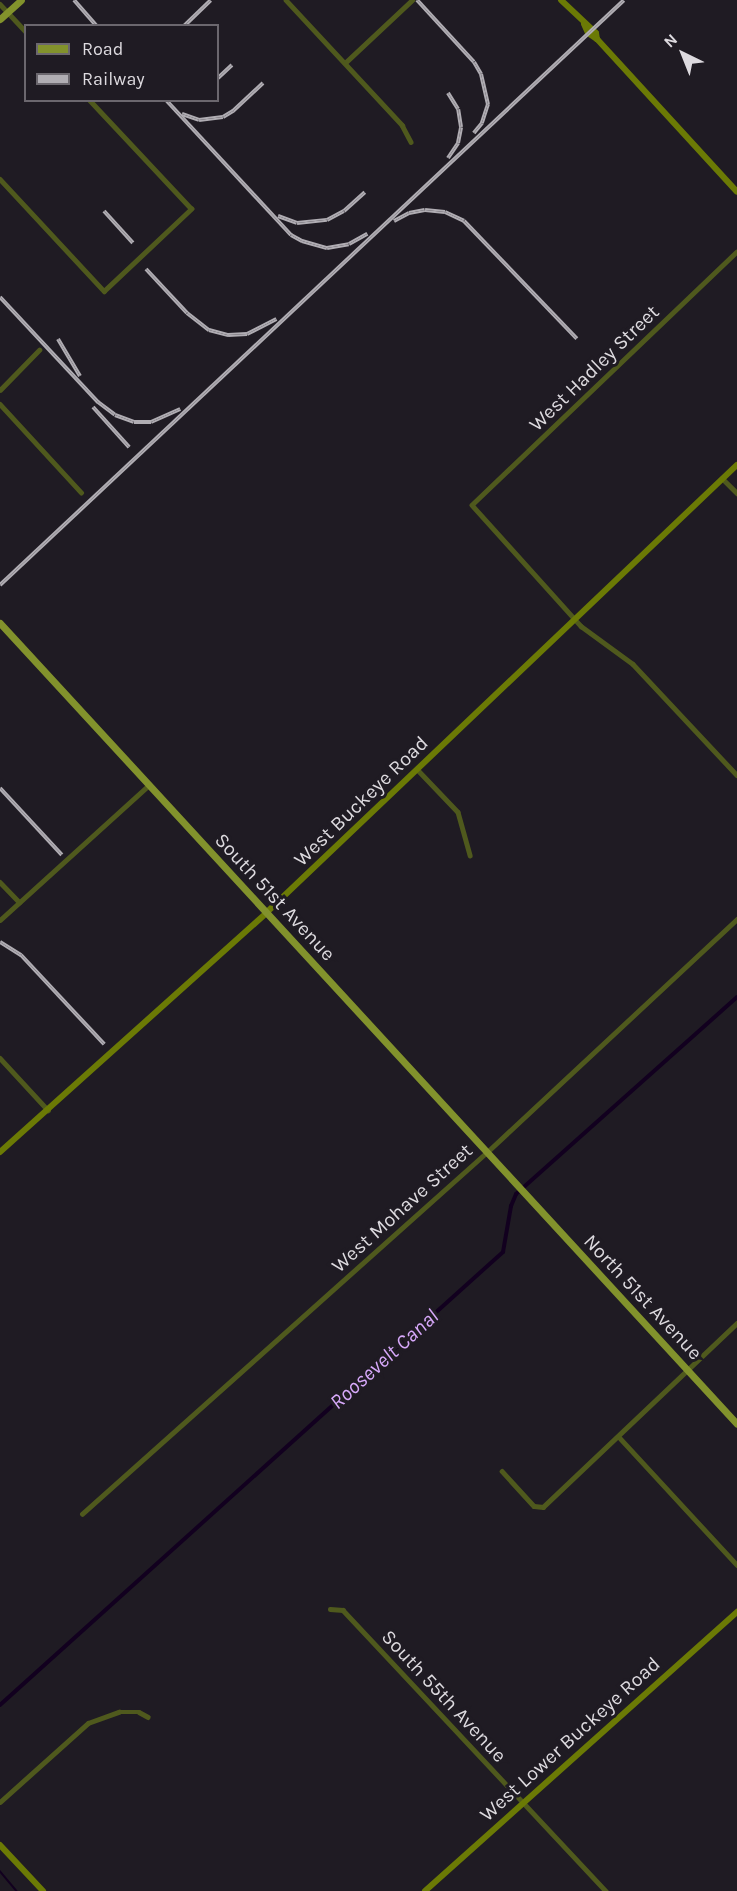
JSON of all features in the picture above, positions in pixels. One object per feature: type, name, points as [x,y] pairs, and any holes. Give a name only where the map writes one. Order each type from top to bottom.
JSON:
[{"type":"main road","points":[[0,20],[21,0]]},
{"type":"main road","points":[[561,0],[584,24],[592,29],[597,39],[737,192]]},
{"type":"main road","name":"West Buckeye Road","points":[[0,1152],[266,913],[737,465]]},
{"type":"main road","name":"South 51st Avenue","points":[[0,623],[525,1193]]},
{"type":"main road","name":"North 51st Avenue","points":[[525,1193],[737,1424]]},
{"type":"main road","name":"West Lower Buckeye Road","points":[[425,1891],[737,1612]]},
{"type":"main road","points":[[0,1845],[43,1891]]},
{"type":"street","points":[[286,0],[402,125],[411,142]]},
{"type":"street","points":[[345,63],[412,0]]},
{"type":"street","points":[[0,4],[24,30]]},
{"type":"street","points":[[0,179],[104,291],[191,209],[91,102]]},
{"type":"street","name":"West Hadley Street","points":[[575,620],[472,505],[737,252]]},
{"type":"street","points":[[1,388],[39,350]]},
{"type":"street","points":[[0,404],[81,492]]},
{"type":"street","points":[[723,479],[737,494]]},
{"type":"street","points":[[575,620],[595,639],[633,664],[737,775]]},
{"type":"street","points":[[417,769],[458,812],[470,855]]},
{"type":"street","points":[[0,920],[149,785]]},
{"type":"street","points":[[0,882],[19,903]]},
{"type":"street","name":"West Mohave Street","points":[[82,1514],[487,1152],[737,919]]},
{"type":"street","points":[[0,1058],[48,1110]]},
{"type":"street","points":[[502,1471],[538,1509],[619,1437],[737,1323]]},
{"type":"street","points":[[619,1437],[737,1565]]},
{"type":"street","name":"South 55th Avenue","points":[[330,1609],[344,1611],[606,1891]]},
{"type":"street","points":[[0,1802],[88,1723],[118,1712],[140,1712],[148,1717]]},
{"type":"waterway","name":"Roosevelt Canal","points":[[0,1705],[503,1252],[511,1206],[516,1194],[737,997]]},
{"type":"waterway","points":[[0,1871],[17,1891]]},
{"type":"railway","points":[[74,0],[95,24]]},
{"type":"railway","points":[[186,24],[211,0]]},
{"type":"railway","points":[[417,0],[474,62],[481,74],[488,104],[482,123],[474,133]]},
{"type":"railway","points":[[0,585],[624,0]]},
{"type":"railway","points":[[219,77],[232,65]]},
{"type":"railway","points":[[182,114],[199,120],[223,117],[233,111],[263,83]]},
{"type":"railway","points":[[448,93],[458,109],[461,127],[458,143],[448,158]]},
{"type":"railway","points":[[168,102],[291,235],[302,241],[327,248],[349,244],[367,234]]},
{"type":"railway","points":[[278,216],[297,223],[327,220],[344,211],[365,192]]},
{"type":"railway","points":[[394,221],[409,213],[425,210],[445,212],[464,221],[577,339]]},
{"type":"railway","points":[[104,211],[133,243]]},
{"type":"railway","points":[[146,269],[187,313],[209,330],[228,335],[247,334],[276,319]]},
{"type":"railway","points":[[0,297],[98,402],[115,415],[134,422],[151,422],[180,409]]},
{"type":"railway","points":[[58,339],[80,376]]},
{"type":"railway","points":[[93,407],[129,447]]},
{"type":"railway","points":[[0,788],[62,855]]},
{"type":"railway","points":[[0,942],[21,955],[104,1044]]}]
